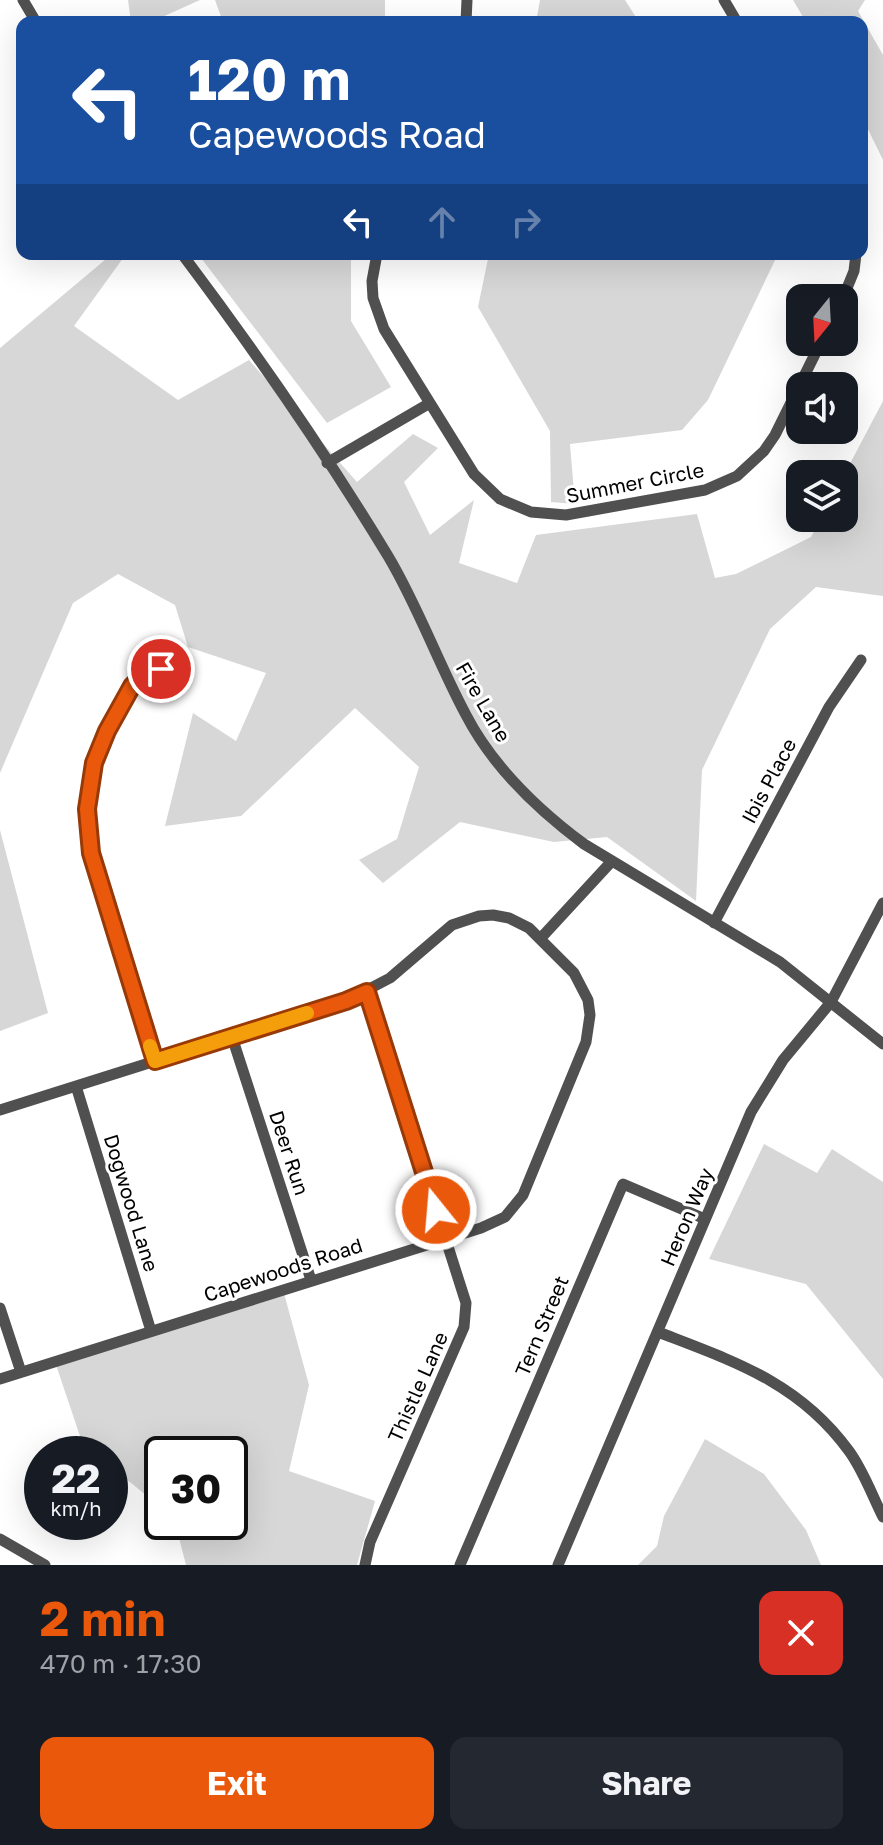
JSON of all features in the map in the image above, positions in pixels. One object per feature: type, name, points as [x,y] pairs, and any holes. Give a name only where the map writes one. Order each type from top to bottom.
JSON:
[{"type":"street","name":"Fire Lane","points":[[186,260],[254,350],[390,559],[467,718],[515,783],[556,823],[612,861],[780,962],[883,1044]]},
{"type":"street","name":"Summer Circle","points":[[376,260],[372,281],[377,314],[474,474],[485,486],[516,507],[549,515],[566,515],[705,490],[737,476],[764,451],[775,435],[814,356]]},
{"type":"street","points":[[849,284],[855,260]]},
{"type":"street","points":[[327,463],[430,403]]},
{"type":"street","name":"Ibis Place","points":[[714,923],[829,707],[861,660]]},
{"type":"street","points":[[155,1061],[91,853],[87,809],[94,763],[107,731],[132,686],[140,678],[161,669]]},
{"type":"street","points":[[540,939],[612,861]]},
{"type":"street","name":"Heron Way","points":[[558,1565],[757,1102],[783,1060],[831,1002],[883,903]]},
{"type":"street","name":"Capewoods Road","points":[[0,1110],[346,1001],[367,992],[408,965],[452,925],[465,919],[493,915],[509,918],[529,928],[574,973],[583,987],[590,1015],[586,1042],[523,1195],[516,1206],[493,1224],[0,1379]]},
{"type":"street","name":"Thistle Lane","points":[[365,1565],[370,1542],[464,1327],[466,1303],[367,992]]},
{"type":"street","name":"Deer Run","points":[[232,1037],[311,1280]]},
{"type":"street","name":"Dogwood Lane","points":[[76,1086],[151,1331]]},
{"type":"street","name":"Tern Street","points":[[460,1565],[623,1184],[705,1219]]},
{"type":"street","points":[[0,1308],[21,1372]]},
{"type":"street","points":[[658,1332],[742,1364],[792,1393],[829,1426],[848,1450],[883,1517]]},
{"type":"street","points":[[0,1539],[45,1565]]},
{"type":"shaded area","points":[[128,0],[200,0],[164,16],[130,16]]},
{"type":"shaded area","points":[[215,0],[385,0],[385,16],[221,16]]},
{"type":"shaded area","points":[[540,0],[625,0],[635,16],[537,16]]},
{"type":"shaded area","points":[[793,0],[865,0],[858,11],[861,16],[802,16]]},
{"type":"shaded area","points":[[868,29],[883,55],[883,160],[868,129]]},
{"type":"shaded area","points":[[105,260],[122,260],[74,326],[178,400],[249,360],[357,482],[413,434],[438,448],[404,482],[430,535],[474,500],[459,563],[517,583],[536,535],[697,514],[715,578],[736,574],[811,537],[814,532],[858,532],[858,460],[852,460],[883,401],[883,596],[816,587],[770,629],[702,770],[696,901],[607,837],[554,842],[460,822],[383,883],[359,860],[397,839],[419,767],[355,708],[241,816],[165,826],[193,713],[236,741],[266,673],[188,647],[175,605],[118,574],[73,603],[0,773],[0,348]]},
{"type":"shaded area","points":[[203,260],[351,260],[351,321],[391,387],[327,423]]},
{"type":"shaded area","points":[[488,260],[775,260],[708,400],[682,430],[570,444],[575,504],[551,502],[550,431],[478,307]]},
{"type":"shaded area","points":[[0,830],[48,1013],[0,1031]]},
{"type":"shaded area","points":[[764,1144],[817,1173],[832,1149],[883,1182],[883,1379],[806,1284],[709,1259]]},
{"type":"shaded area","points":[[282,1286],[309,1385],[289,1471],[375,1501],[357,1565],[186,1565],[180,1540],[248,1540],[248,1436],[144,1436],[144,1493],[128,1481],[128,1436],[80,1436],[54,1359]]},
{"type":"shaded area","points":[[705,1439],[764,1474],[806,1530],[821,1565],[638,1565],[657,1546],[664,1516]]},
{"type":"slow traffic","points":[[150,1046],[155,1061],[307,1013]]},
{"type":"route","points":[[161,669],[150,672],[132,686],[107,731],[94,763],[87,809],[91,853],[155,1061],[367,992],[436,1210]]}]
